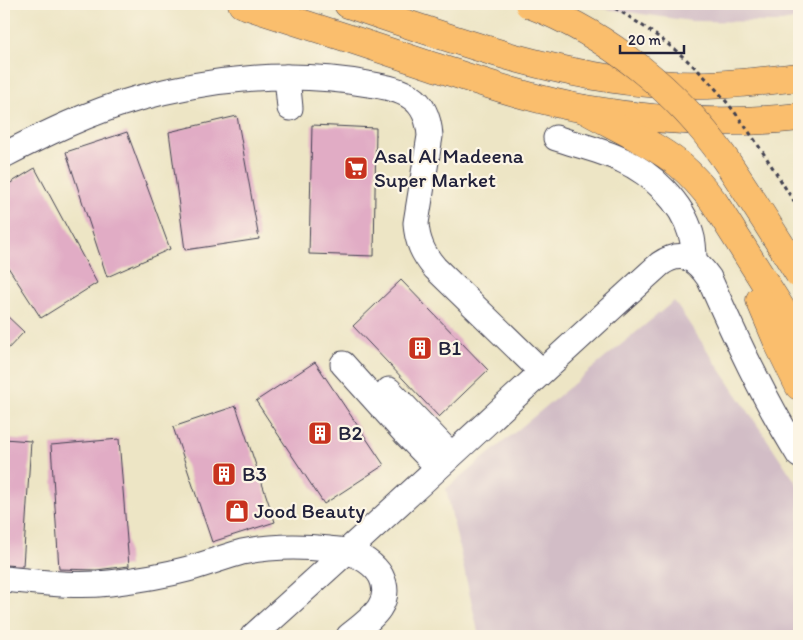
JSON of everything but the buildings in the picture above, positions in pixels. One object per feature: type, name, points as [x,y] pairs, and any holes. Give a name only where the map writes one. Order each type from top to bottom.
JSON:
[{"type":"main road","points":[[242,4],[511,91],[584,109],[641,116],[721,122],[799,117]]},
{"type":"main road","points":[[348,4],[490,52],[581,74],[660,84],[734,84],[799,77]]},
{"type":"main road","points":[[529,4],[577,26],[611,47],[643,71],[673,98],[725,158],[799,274]]},
{"type":"main road","points":[[584,109],[656,149],[679,164],[699,183],[714,202],[799,337]]},
{"type":"main road","points":[[740,244],[758,295],[799,386]]},
{"type":"street","points":[[287,77],[290,108]]},
{"type":"street","points":[[4,155],[95,112],[177,89],[219,82],[287,77],[328,78],[377,85],[411,96],[426,114],[430,136],[416,223],[418,238],[423,252],[434,268],[541,371]]},
{"type":"street","points":[[556,138],[621,159],[651,179],[669,197],[683,216],[691,233],[694,261]]},
{"type":"street","points":[[253,636],[348,552],[541,371],[660,264],[677,256],[686,257],[694,261],[709,278],[752,371],[774,414],[799,455]]},
{"type":"street","points":[[348,358],[445,461]]},
{"type":"street","points":[[4,579],[65,584],[107,583],[149,578],[189,569],[242,552],[265,548],[312,548],[348,552],[365,560],[380,574],[385,594],[377,613],[349,636]]},
{"type":"path","points":[[608,4],[658,35],[689,61],[725,99],[757,142],[799,210]]},
{"type":"shaded area","points":[[579,4],[799,4],[799,19],[781,22],[691,21]]},
{"type":"shaded area","points":[[674,301],[799,487],[799,636],[479,636],[446,489]]},
{"type":"place","name":"Asal Al Madeena Super Market","points":[[356,168]]},
{"type":"place","name":"B1","points":[[420,348]]},
{"type":"place","name":"B2","points":[[320,433]]},
{"type":"place","name":"B3","points":[[224,474]]},
{"type":"place","name":"Jood Beauty","points":[[237,511]]}]
